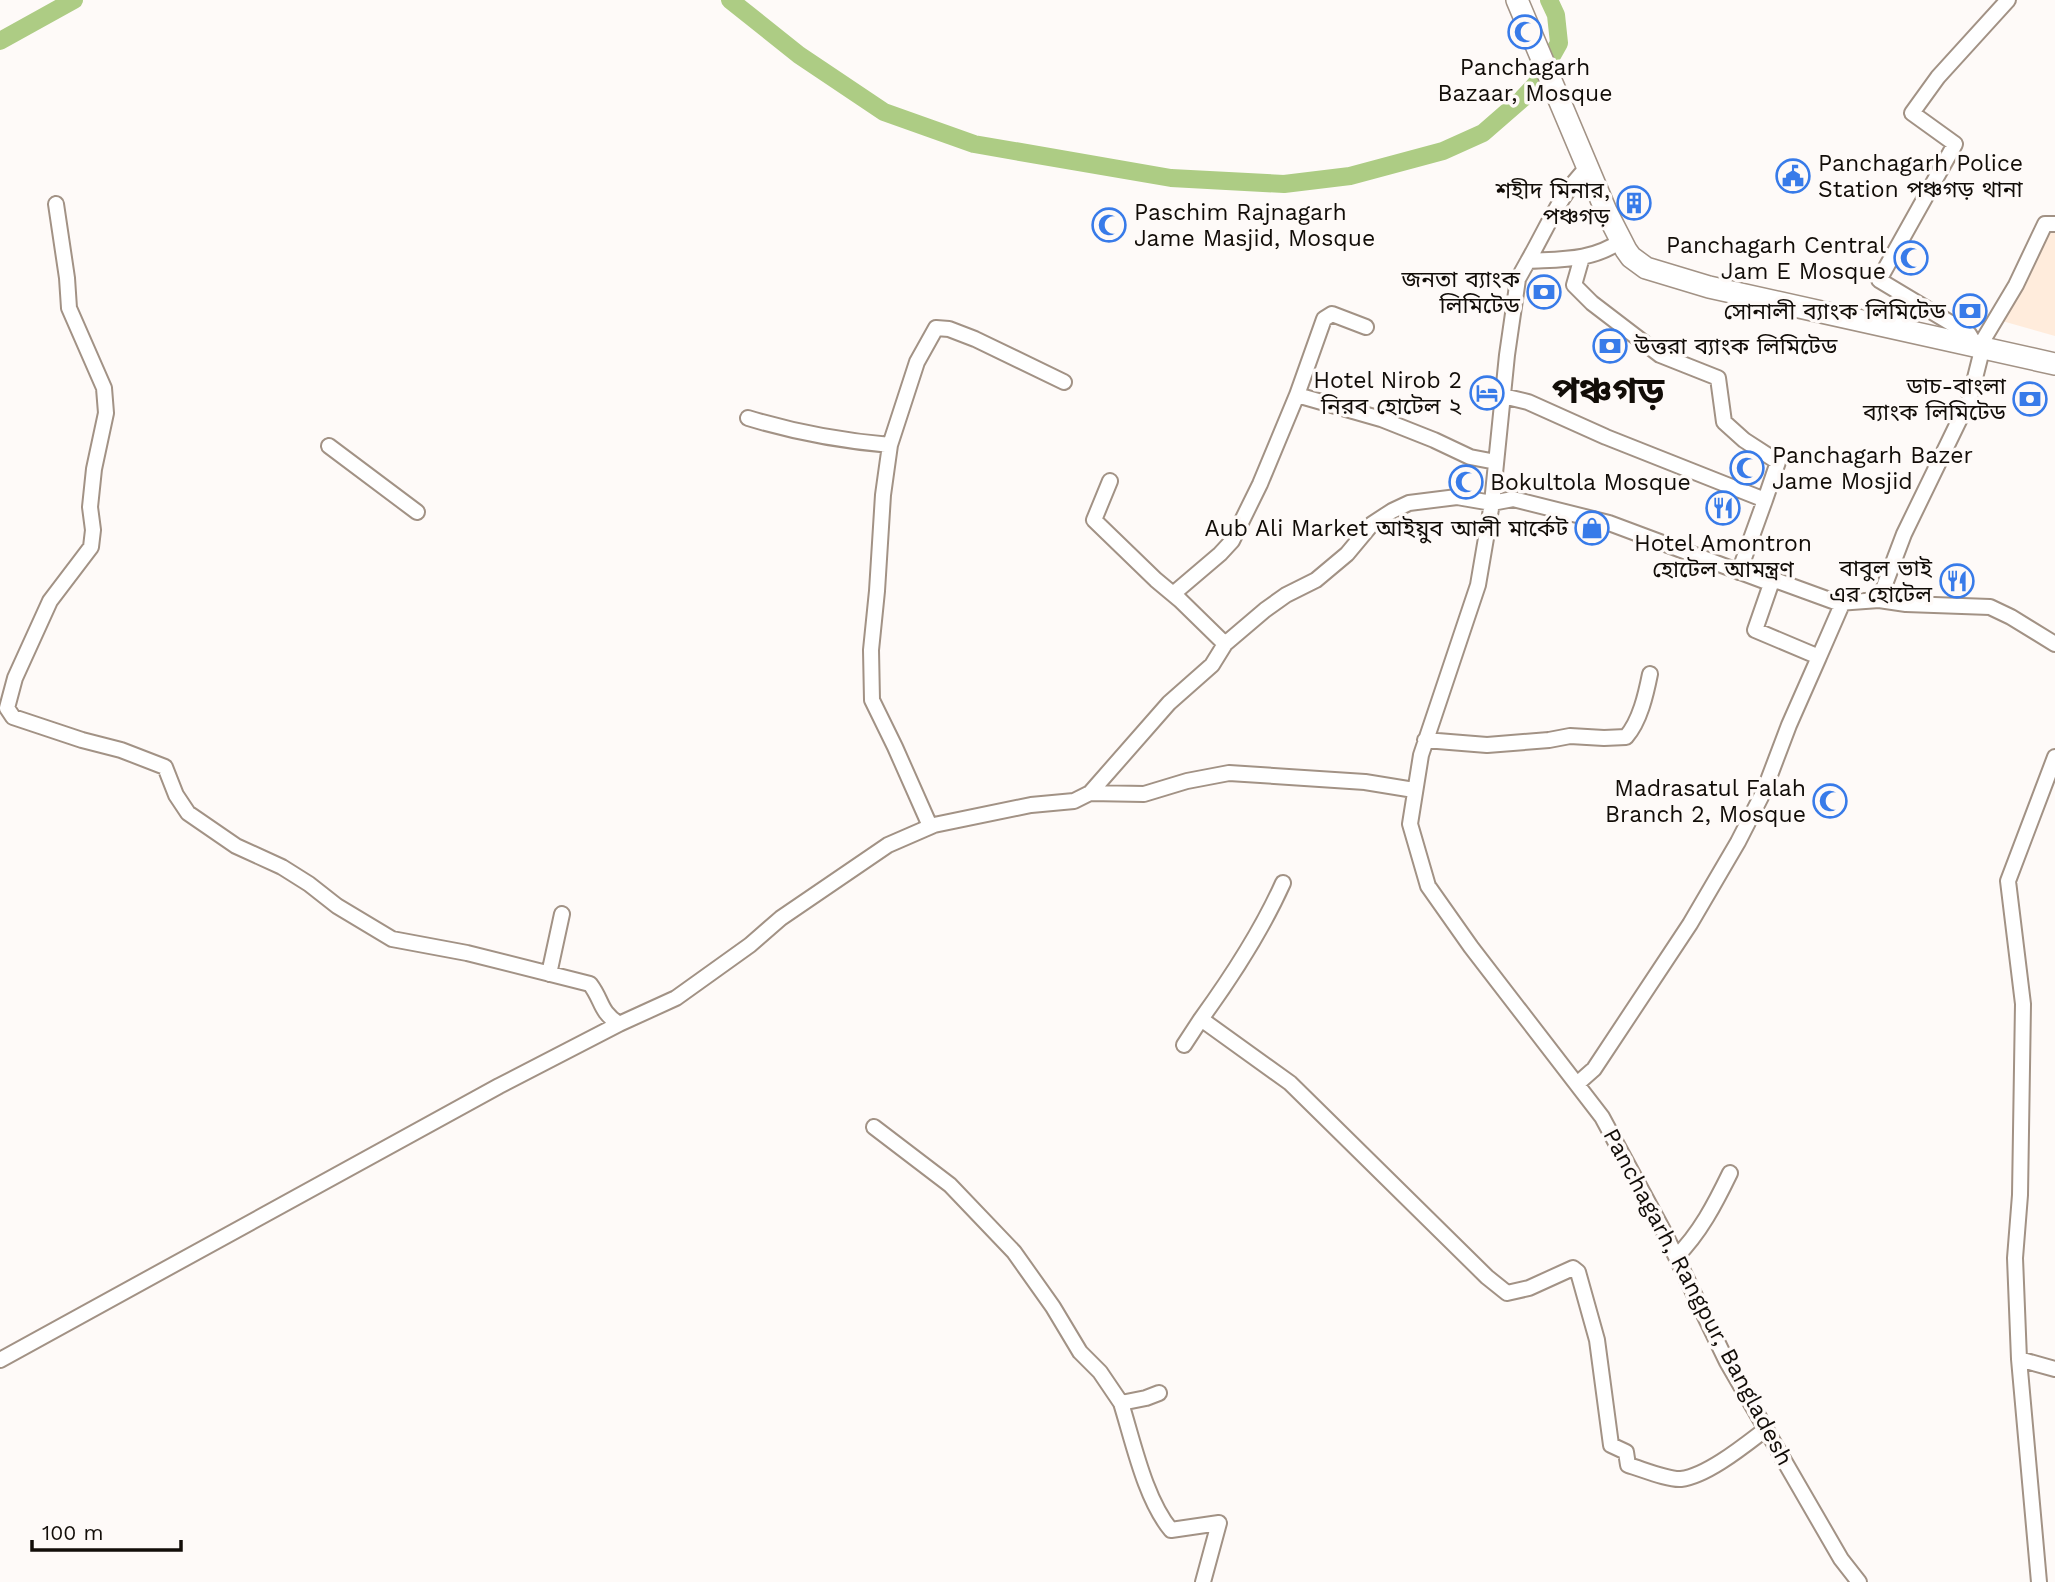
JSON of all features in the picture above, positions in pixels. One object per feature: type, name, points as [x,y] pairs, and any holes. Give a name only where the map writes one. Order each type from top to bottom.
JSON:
[{"type":"highway","points":[[1517,0],[1606,211],[1631,257],[1655,272],[1709,286],[2055,364]]},
{"type":"street","points":[[1879,600],[1904,534],[1970,398],[1981,354],[1969,334],[1879,280],[1955,144],[1913,113],[1938,77],[2008,0]]},
{"type":"street","name":"Panchagarh, Rangpur, Bangladesh","points":[[1587,168],[1572,182],[1558,204],[1518,279],[1492,503],[1478,585],[1425,740],[1410,824],[1429,886],[1471,947],[1602,1116],[1727,1362],[1841,1559],[1859,1582]]},
{"type":"street","points":[[56,204],[69,308],[104,388],[106,413],[94,469],[90,507],[93,530],[91,547],[50,601],[15,678],[7,708],[13,717],[121,750],[165,767],[176,795],[188,813],[236,846],[282,867],[337,906],[391,939],[467,953],[590,984],[596,991],[606,1016],[619,1024]]},
{"type":"street","points":[[1979,347],[2016,285],[2045,224],[2055,224]]},
{"type":"street","points":[[1528,261],[1582,257],[1605,251],[1621,241]]},
{"type":"street","points":[[1582,257],[1574,285],[1591,303],[1660,355],[1718,378],[1724,422],[1744,440],[1779,462],[1739,572]]},
{"type":"street","points":[[1173,594],[1233,541],[1297,395],[1324,319],[1332,314],[1366,327]]},
{"type":"street","points":[[930,826],[872,700],[871,650],[883,495],[890,445],[917,362],[936,328],[949,329],[975,339],[1064,382]]},
{"type":"street","points":[[1297,395],[1381,419],[1470,457],[1496,462]]},
{"type":"street","points":[[1503,396],[1528,402],[1722,485],[1765,500]]},
{"type":"street","points":[[748,418],[812,434],[890,445]]},
{"type":"street","points":[[329,446],[417,512]]},
{"type":"street","points":[[1110,481],[1094,520],[1224,644]]},
{"type":"street","points":[[0,1360],[499,1086],[676,998],[750,945],[781,918],[888,845],[930,826],[1031,806],[1074,801],[1090,793],[1169,703],[1212,665],[1224,644],[1286,595],[1316,580],[1347,554],[1372,524],[1409,503],[1457,497],[1492,503],[1513,499],[1609,523],[1767,582],[1775,580],[1838,603],[1879,600],[1906,604],[1990,607],[2055,644]]},
{"type":"street","points":[[1772,581],[1755,631],[1819,657]]},
{"type":"street","points":[[1577,1084],[1594,1069],[1690,924],[1738,842],[1764,791],[1789,725],[1843,602]]},
{"type":"street","points":[[1425,740],[1487,745],[1570,736],[1626,737],[1639,712],[1650,674]]},
{"type":"street","points":[[2039,1582],[2019,1359],[2015,1258],[2020,1195],[2023,1004],[2008,881],[2055,757]]},
{"type":"street","points":[[1090,793],[1144,794],[1187,781],[1228,774],[1365,782],[1414,790]]},
{"type":"street","points":[[1184,1045],[1249,950],[1269,916],[1283,883]]},
{"type":"street","points":[[549,974],[562,914]]},
{"type":"street","points":[[1201,1019],[1290,1083],[1487,1277],[1507,1293],[1529,1288],[1573,1268],[1578,1272],[1597,1340],[1611,1445],[1626,1452],[1628,1465],[1679,1480],[1694,1476],[1737,1452],[1766,1429]]},
{"type":"street","points":[[874,1127],[950,1185],[1014,1252],[1080,1352],[1100,1372],[1121,1403],[1160,1517],[1171,1530],[1219,1523],[1203,1582]]},
{"type":"street","points":[[1676,1257],[1693,1240],[1730,1173]]},
{"type":"street","points":[[2019,1359],[2055,1369]]},
{"type":"street","points":[[1121,1403],[1159,1393]]},
{"type":"shaded area","points":[[2052,227],[2055,228],[2055,336],[2002,321]]},
{"type":"waterway","points":[[0,41],[74,0]]},
{"type":"waterway","points":[[730,0],[799,55],[884,112],[974,144],[1171,178],[1284,184],[1350,176],[1443,151],[1483,133],[1536,84],[1559,43],[1556,15],[1549,0]]},
{"type":"place","name":"Panchagarh Bazaar, Mosque","points":[[1525,32]]},
{"type":"place","name":"Panchagarh Police Station পঞ্চগড় থানা","points":[[1793,176]]},
{"type":"place","name":"শহীদ মিনার, পঞ্চগড়","points":[[1634,203]]},
{"type":"place","name":"Paschim Rajnagarh Jame Masjid, Mosque","points":[[1109,225]]},
{"type":"place","name":"Panchagarh Central Jam E Mosque","points":[[1911,258]]},
{"type":"place","name":"জনতা ব্যাংক লিমিটেড","points":[[1544,292]]},
{"type":"place","name":"সোনালী ব্যাংক লিমিটেড","points":[[1970,311]]},
{"type":"place","name":"উত্তরা ব্যাংক লিমিটেড","points":[[1610,346]]},
{"type":"place","name":"Hotel Nirob 2 নিরব হোটেল ২","points":[[1487,393]]},
{"type":"place","name":"ডাচ-বাংলা ব্যাংক লিমিটেড","points":[[2030,399]]},
{"type":"place","name":"Panchagarh Bazer Jame Mosjid","points":[[1747,468]]},
{"type":"place","name":"Bokultola Mosque","points":[[1466,482]]},
{"type":"place","name":"Hotel Amontron হোটেল আমন্ত্রণ","points":[[1723,508]]},
{"type":"place","name":"Aub Ali Market আইয়ুব আলী মার্কেট","points":[[1592,528]]},
{"type":"place","name":"বাবুল ভাই এর হোটেল","points":[[1957,581]]},
{"type":"place","name":"Madrasatul Falah Branch 2, Mosque","points":[[1830,801]]},
{"type":"district","name":"পঞ্চগড়","points":[[1608,390]]}]
